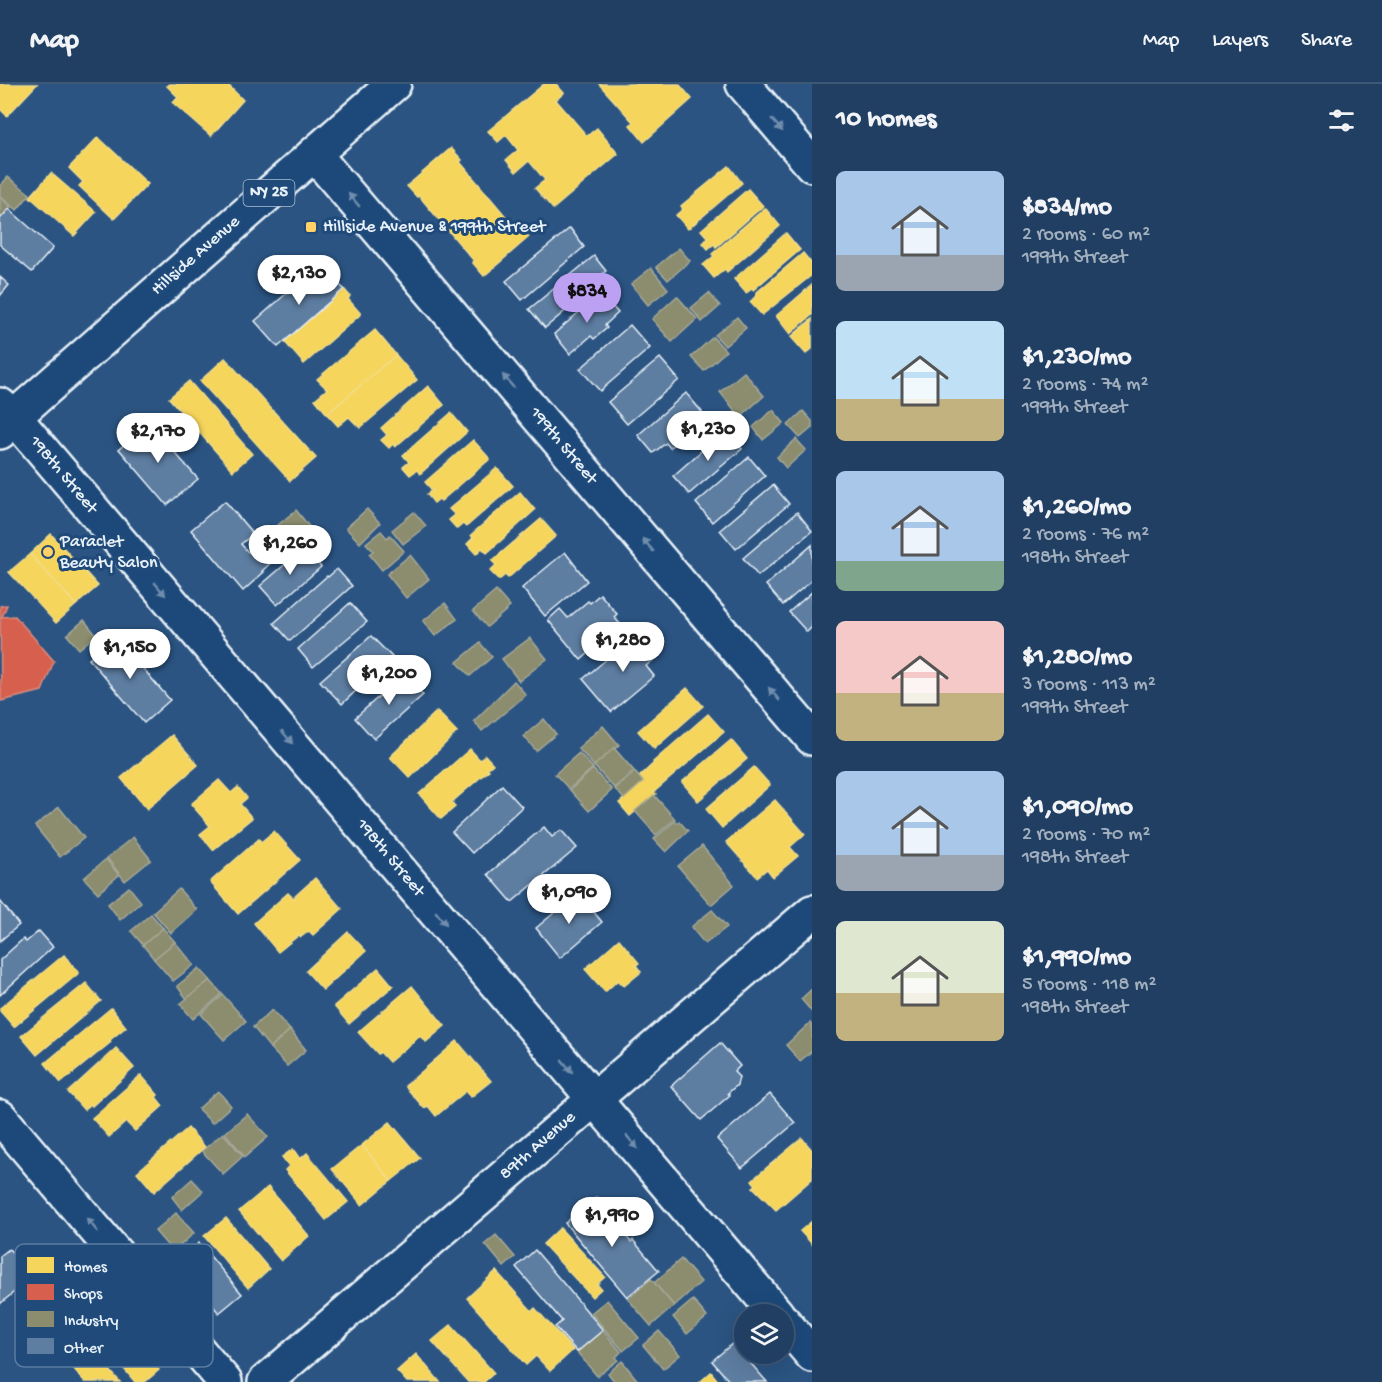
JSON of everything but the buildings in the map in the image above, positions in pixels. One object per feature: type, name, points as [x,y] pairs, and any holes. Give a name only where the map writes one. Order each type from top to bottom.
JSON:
[{"type":"street","name":"Hillside Avenue","points":[[5,418],[394,84]]},
{"type":"street","points":[[743,84],[812,165]]},
{"type":"street","name":"199th Street","points":[[314,154],[812,738]]},
{"type":"street","name":"198th Street","points":[[5,418],[594,1097],[769,1304]]},
{"type":"street","name":"89th Avenue","points":[[265,1382],[812,912]]},
{"type":"street","points":[[0,1117],[108,1244]]},
{"type":"street","points":[[794,1334],[812,1355]]},
{"type":"street","points":[[212,1367],[225,1382]]},
{"type":"place","name":"Hillside Avenue & 199th Street","points":[[311,227]]},
{"type":"place","name":"Paraclet Beauty Salon","points":[[48,552]]}]
